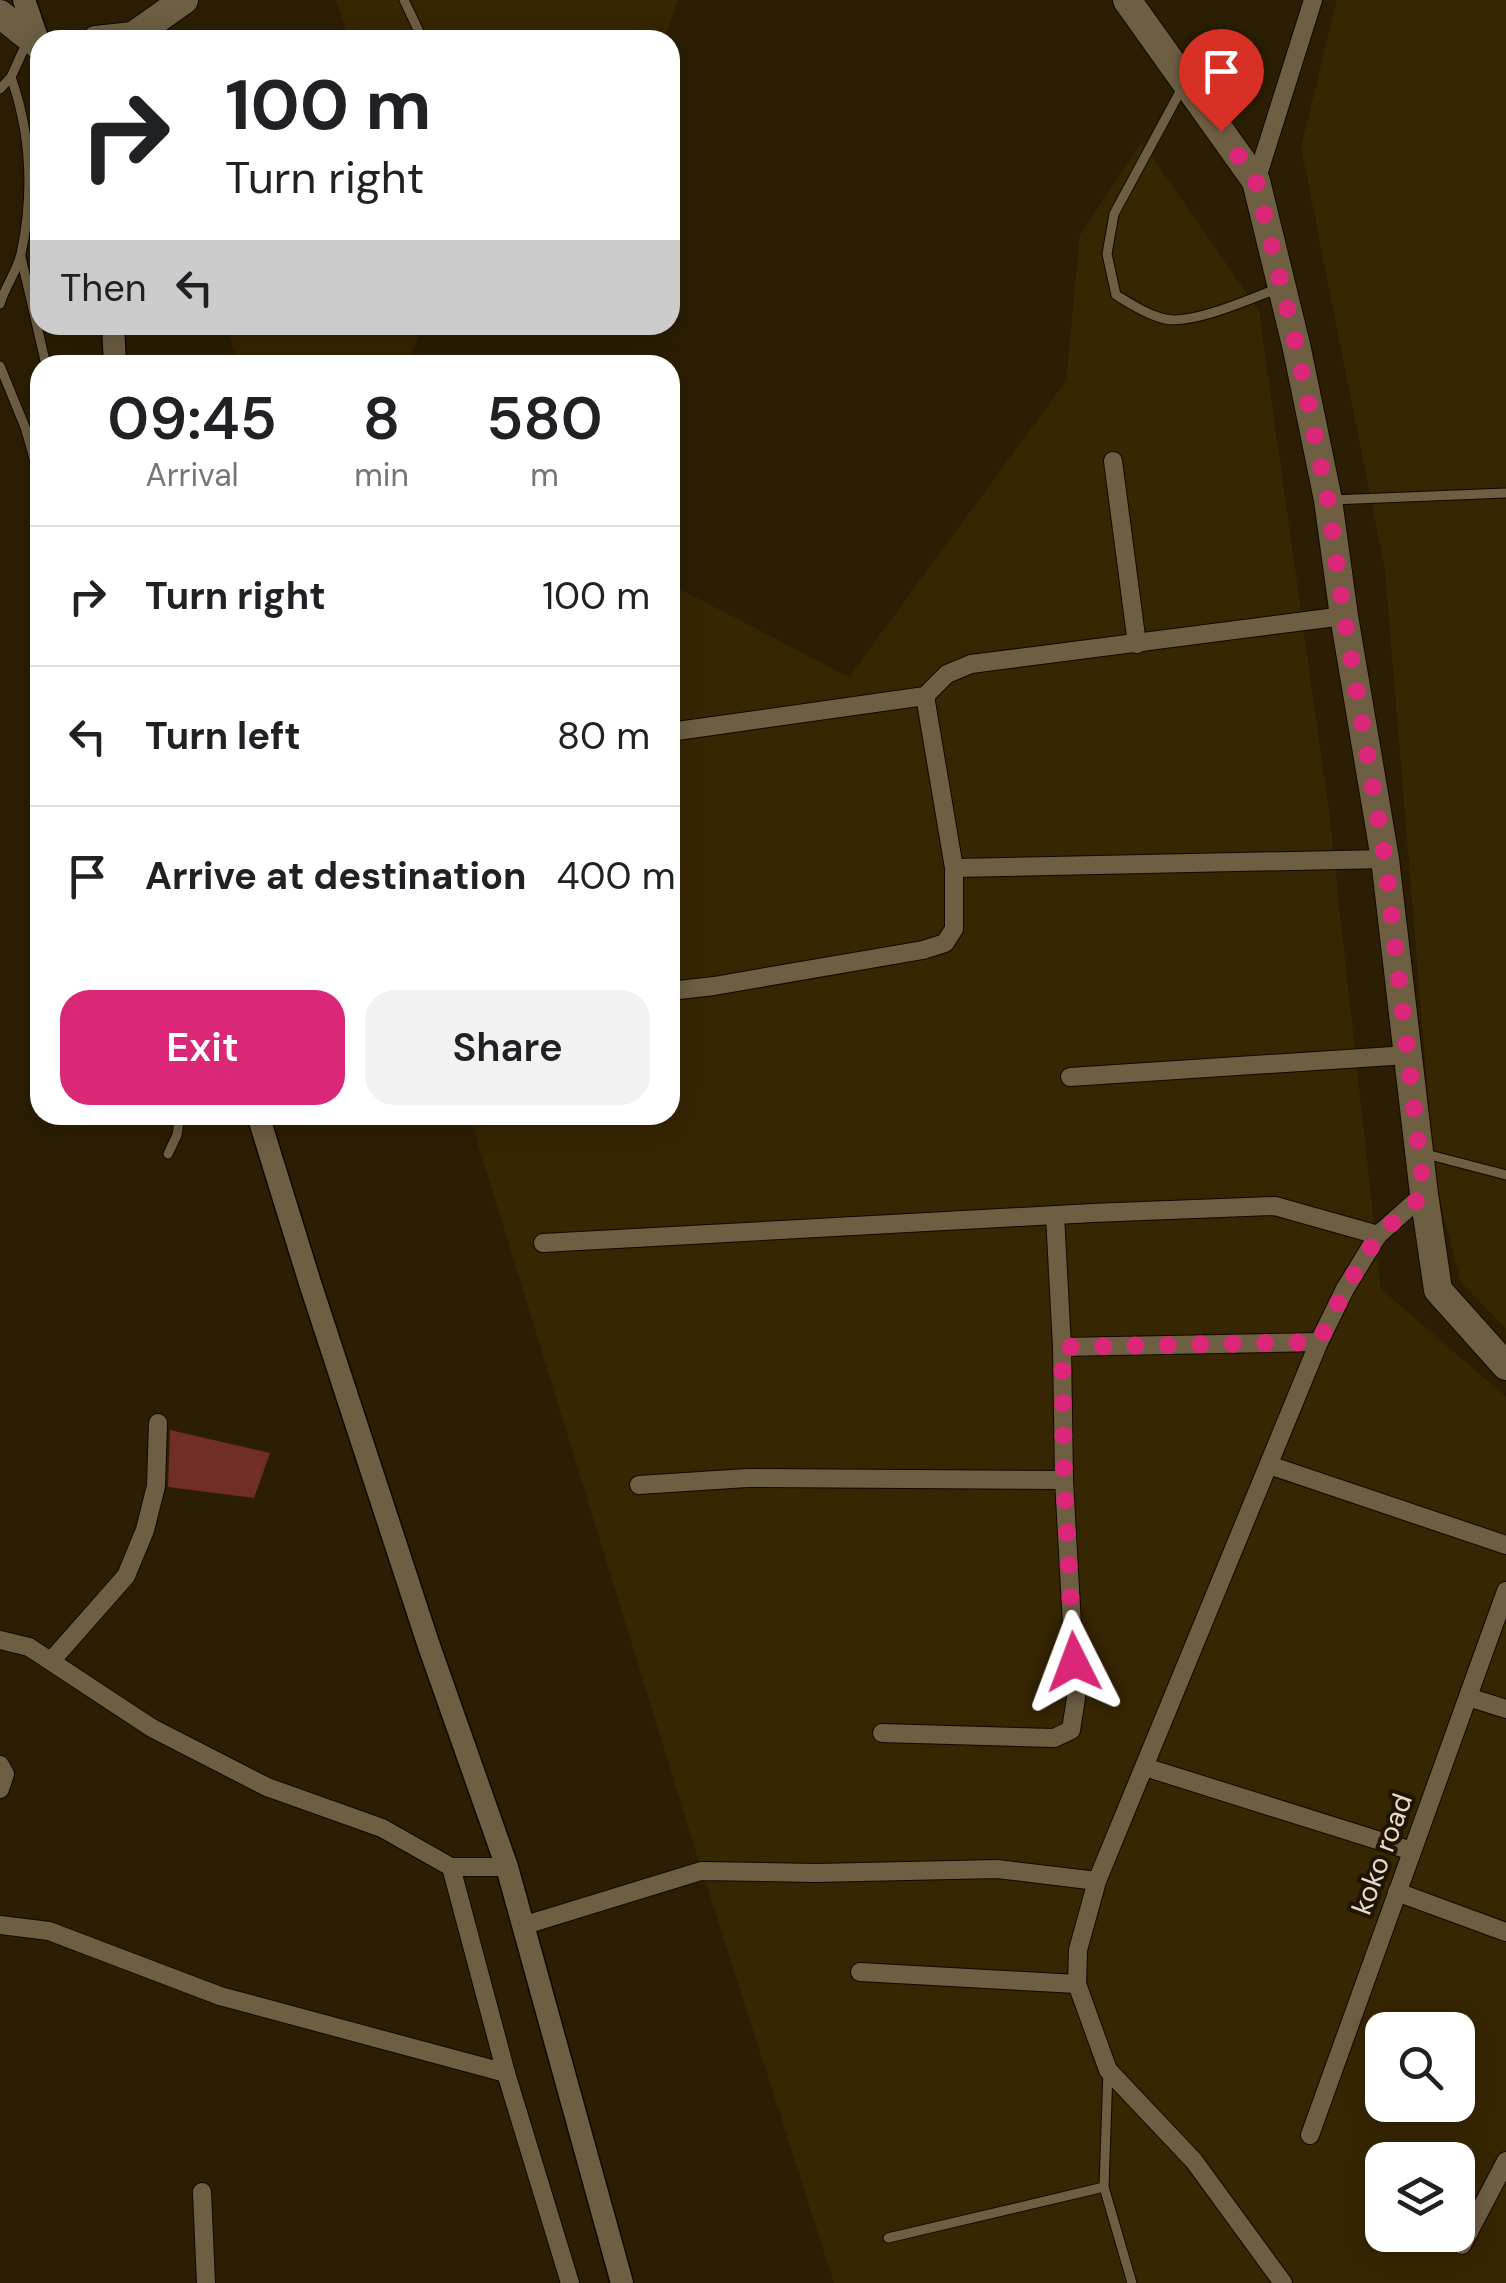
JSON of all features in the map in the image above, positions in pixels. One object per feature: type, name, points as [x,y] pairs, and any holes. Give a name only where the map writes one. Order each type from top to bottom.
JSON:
[{"type":"main road","points":[[142,30],[184,0]]},
{"type":"main road","points":[[1132,3],[1256,181],[1297,349],[1328,500],[1385,859],[1438,1290],[1506,1366]]},
{"type":"main road","points":[[0,14],[30,38]]},
{"type":"street","points":[[24,0],[33,30]]},
{"type":"street","points":[[1256,181],[1314,0]]},
{"type":"street","points":[[1113,461],[1136,644]]},
{"type":"street","points":[[680,731],[926,696],[947,674],[971,664],[1344,616]]},
{"type":"street","points":[[680,990],[923,950],[945,943],[954,930],[954,868],[926,696]]},
{"type":"street","points":[[954,868],[1385,859]]},
{"type":"street","points":[[1070,1077],[1408,1055]]},
{"type":"street","points":[[261,1125],[411,1591],[507,1867],[622,2283]]},
{"type":"street","points":[[1282,2283],[1194,2161],[1108,2070],[1077,1984],[1078,1950],[1097,1881],[1319,1342],[1345,1289],[1378,1236],[1424,1194]]},
{"type":"street","points":[[543,1243],[1275,1206],[1378,1236]]},
{"type":"street","points":[[882,1733],[1054,1738],[1071,1730],[1076,1698],[1055,1215]]},
{"type":"street","points":[[1062,1347],[1319,1342]]},
{"type":"street","points":[[52,1660],[126,1576],[145,1530],[156,1486],[158,1423]]},
{"type":"street","points":[[1269,1464],[1506,1545]]},
{"type":"street","points":[[639,1485],[748,1478],[1064,1480]]},
{"type":"street","name":"koko road","points":[[1310,2135],[1506,1591]]},
{"type":"street","points":[[0,1640],[29,1646],[152,1728],[267,1787],[382,1828],[450,1867],[507,1867]]},
{"type":"street","points":[[1468,1696],[1506,1709]]},
{"type":"street","points":[[0,1764],[5,1774],[0,1789]]},
{"type":"street","points":[[1144,1766],[1412,1852]]},
{"type":"street","points":[[450,1867],[506,2074],[570,2283]]},
{"type":"street","points":[[522,1926],[701,1870],[816,1873],[997,1869],[1097,1881]]},
{"type":"street","points":[[1397,1892],[1506,1932]]},
{"type":"street","points":[[0,1925],[49,1931],[220,1996],[506,2074]]},
{"type":"street","points":[[860,1972],[1077,1984]]},
{"type":"street","points":[[1475,2219],[1506,2161]]},
{"type":"street","points":[[202,2192],[206,2283]]},
{"type":"lane","points":[[404,0],[418,30]]},
{"type":"lane","points":[[0,89],[30,52]]},
{"type":"lane","points":[[11,77],[20,105],[30,170]]},
{"type":"lane","points":[[1186,81],[1114,214],[1107,254],[1116,295],[1168,320],[1206,315],[1282,287]]},
{"type":"lane","points":[[0,304],[20,257],[30,183]]},
{"type":"lane","points":[[20,257],[30,299]]},
{"type":"lane","points":[[0,366],[30,445]]},
{"type":"lane","points":[[1328,500],[1506,493]]},
{"type":"lane","points":[[168,1154],[179,1125]]},
{"type":"lane","points":[[1419,1152],[1506,1175]]},
{"type":"lane","points":[[1108,2070],[1104,2187],[1132,2283]]},
{"type":"lane","points":[[888,2238],[1104,2187]]},
{"type":"shaded area","points":[[336,0],[678,0],[668,30],[346,30]]},
{"type":"shaded area","points":[[1337,0],[1506,0],[1506,1329],[1461,1282],[1435,1182],[1385,571],[1301,147]]},
{"type":"shaded area","points":[[1142,142],[1259,311],[1329,811],[1381,1289],[1506,1397],[1506,2283],[834,2283],[694,1846],[472,1125],[680,1125],[680,589],[849,677],[1066,381],[1080,235]]},
{"type":"shaded area","points":[[229,335],[420,335],[410,355],[236,355]]},
{"type":"building","points":[[170,1430],[270,1453],[254,1498],[168,1487]]},
{"type":"route","points":[[1074,1662],[1064,1480],[1062,1347],[1319,1342],[1345,1289],[1378,1236],[1424,1194],[1385,859],[1328,500],[1297,349],[1256,181],[1221,131]]}]
